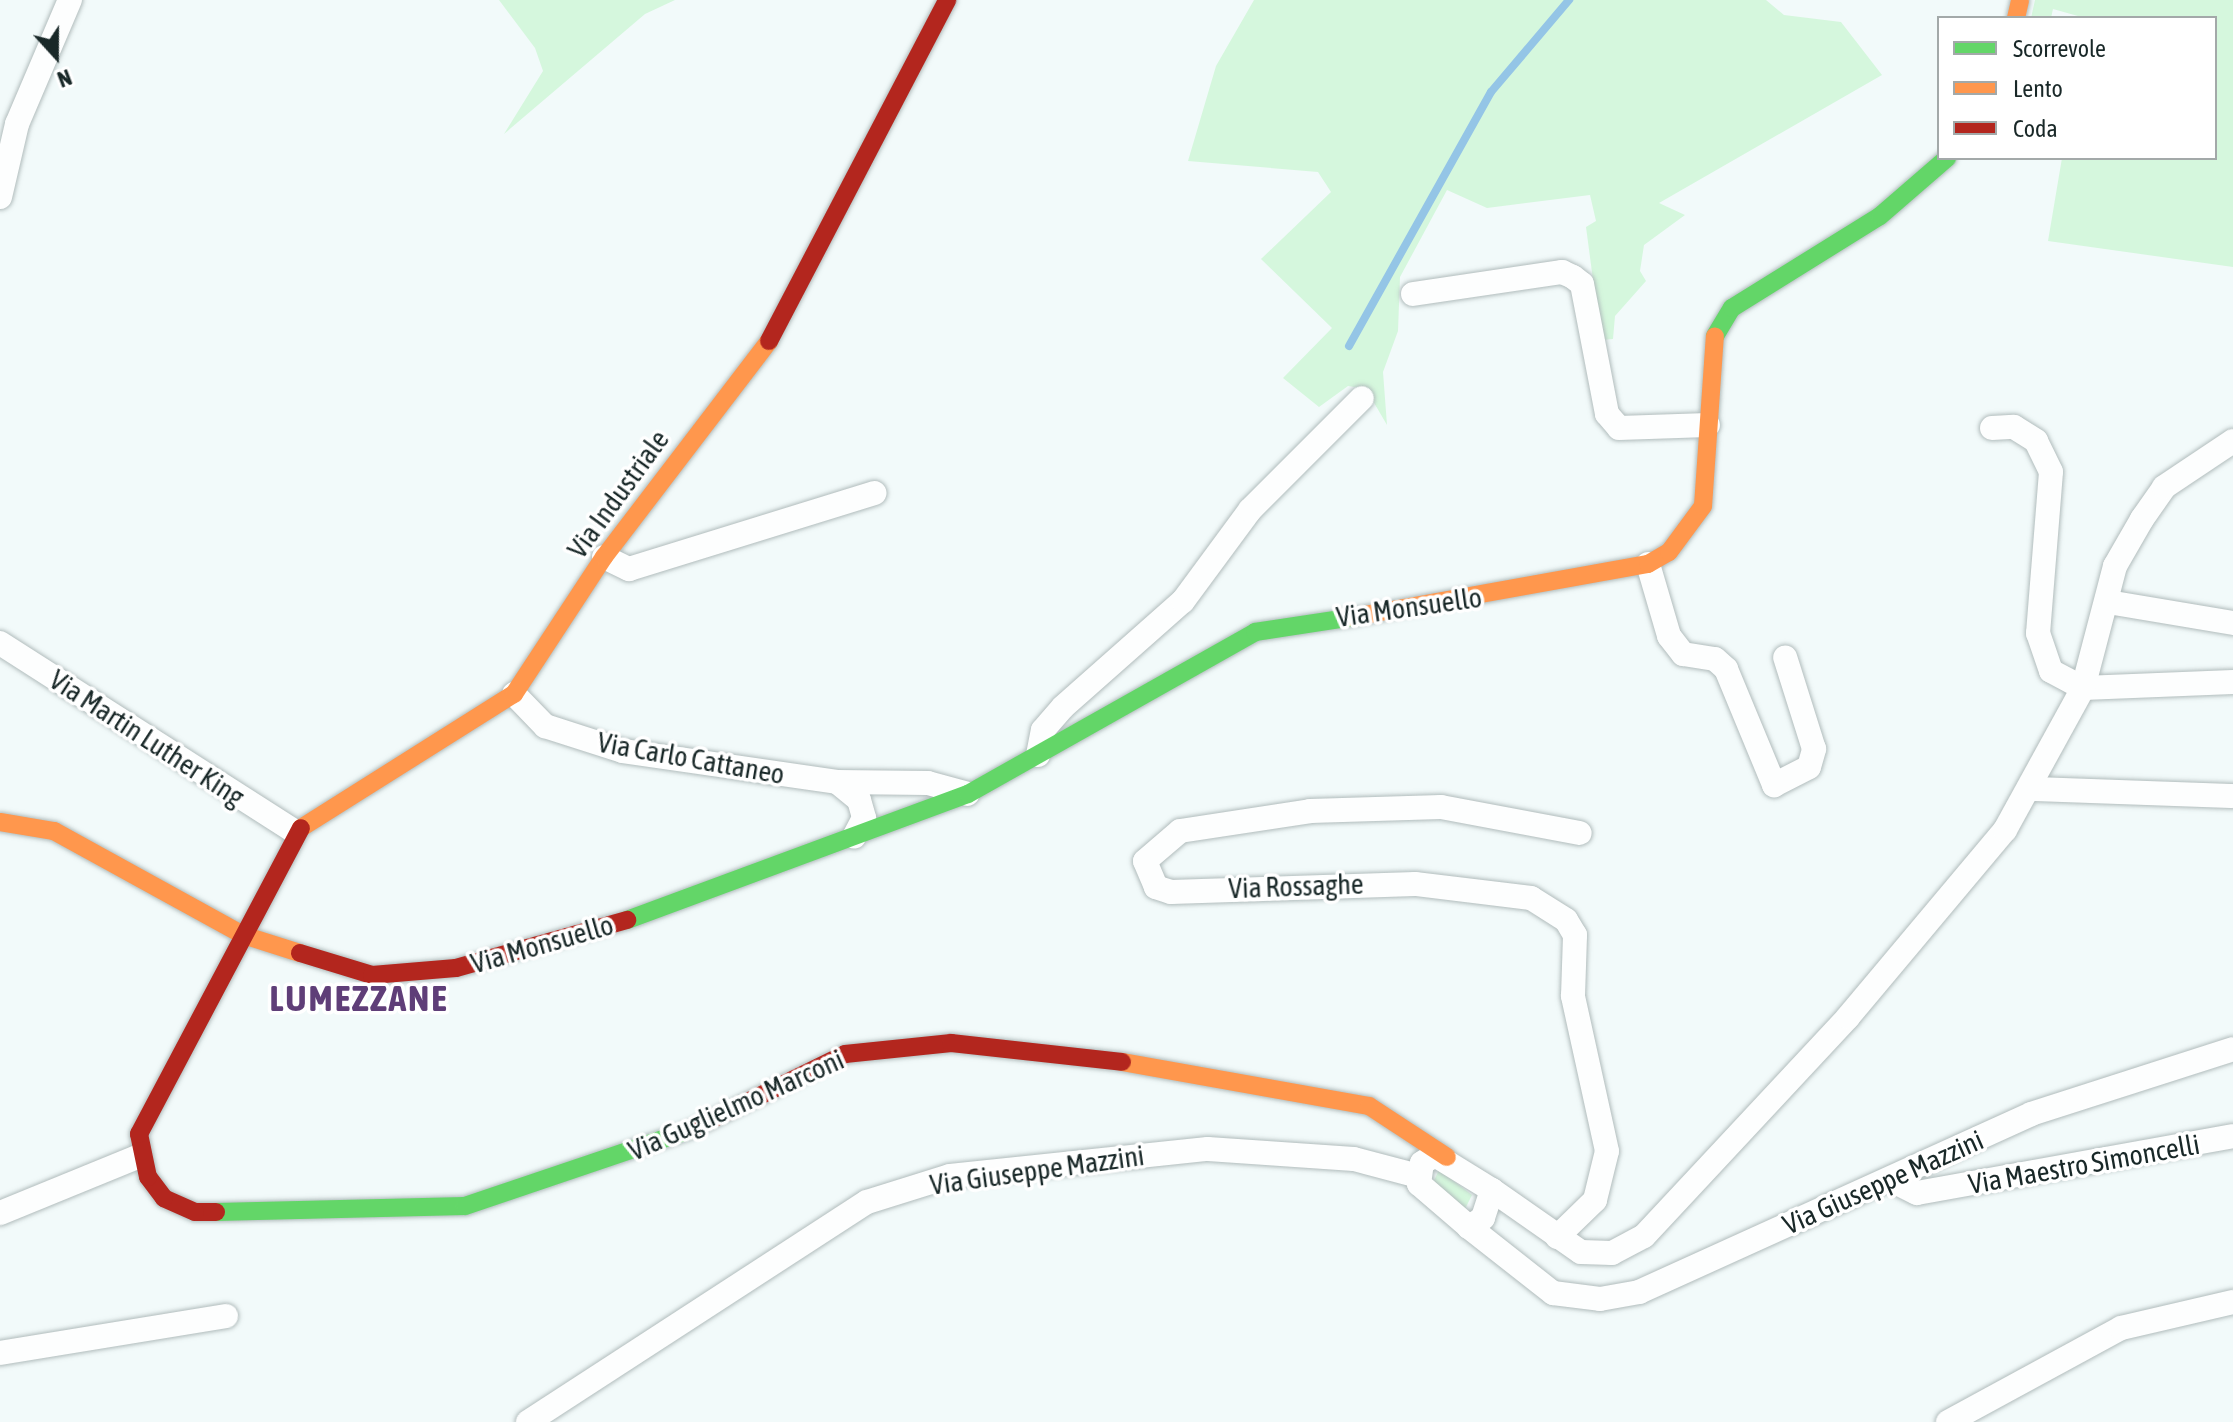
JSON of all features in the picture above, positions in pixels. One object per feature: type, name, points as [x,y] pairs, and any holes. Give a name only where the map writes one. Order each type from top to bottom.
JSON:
[{"type":"street","points":[[0,197],[17,124],[70,0]]},
{"type":"street","name":"Via Industriale","points":[[295,832],[514,694],[604,557],[771,338],[947,0]]},
{"type":"street","name":"Via Monsuello","points":[[0,822],[54,831],[243,935],[372,975],[456,968],[588,934],[968,794],[1255,632],[1648,564],[1678,543],[1703,506],[1712,341],[1732,308],[1880,216],[1945,160]]},
{"type":"street","points":[[1413,294],[1573,277],[1582,284],[1607,414],[1619,428],[1708,425]]},
{"type":"street","points":[[1038,755],[1043,730],[1063,707],[1183,601],[1250,510],[1362,398]]},
{"type":"street","points":[[1992,428],[2014,427],[2036,441],[2051,472],[2038,633],[2051,671],[2083,688],[2233,682]]},
{"type":"street","points":[[1483,1211],[1525,1211],[1557,1237],[1595,1254],[1644,1236],[1848,1017],[2033,789],[2083,688],[2115,566],[2151,503],[2233,441]]},
{"type":"street","points":[[604,557],[629,569],[875,493]]},
{"type":"street","points":[[1648,564],[1669,636],[1683,654],[1715,659],[1726,669],[1774,785],[1809,767],[1814,749],[1785,657]]},
{"type":"street","points":[[2108,602],[2233,623]]},
{"type":"street","name":"Via Martin Luther King","points":[[0,643],[295,832]]},
{"type":"street","name":"Via Carlo Cattaneo","points":[[514,694],[545,726],[623,751],[837,782],[928,783],[968,794]]},
{"type":"street","points":[[837,782],[859,800],[864,818],[854,837]]},
{"type":"street","points":[[880,783],[908,818]]},
{"type":"street","points":[[2033,789],[2233,796]]},
{"type":"street","name":"Via Rossaghe","points":[[1557,1237],[1595,1200],[1607,1151],[1573,996],[1575,935],[1554,909],[1531,898],[1415,884],[1171,892],[1156,887],[1145,861],[1180,831],[1310,811],[1441,807],[1580,833]]},
{"type":"street","points":[[0,1213],[140,1156],[139,1134],[295,832]]},
{"type":"street","name":"Via Guglielmo Marconi","points":[[140,1156],[164,1198],[195,1212],[465,1206],[666,1142],[845,1054],[951,1043],[1060,1051],[1248,1082],[1369,1106],[1447,1157]]},
{"type":"street","name":"Via Giuseppe Mazzini","points":[[1420,1170],[1447,1157],[1483,1211],[1537,1280],[1553,1293],[1600,1299],[1639,1292],[2031,1114],[2233,1049]]},
{"type":"street","points":[[1409,1133],[1420,1170]]},
{"type":"street","name":"Via Maestro Simoncelli","points":[[1891,1180],[1917,1193],[2233,1136]]},
{"type":"street","name":"Via Giuseppe Mazzini","points":[[528,1422],[867,1202],[950,1176],[1208,1149],[1354,1159],[1420,1170],[1483,1211]]},
{"type":"street","points":[[1948,1422],[2121,1328],[2233,1302]]},
{"type":"street","points":[[0,1353],[226,1316]]},
{"type":"green space","points":[[499,0],[675,0],[645,14],[504,134],[543,71],[535,48]]},
{"type":"green space","points":[[1254,0],[1766,0],[1784,15],[1841,22],[1882,75],[1659,203],[1685,215],[1644,245],[1640,271],[1646,281],[1615,316],[1613,339],[1601,340],[1586,227],[1596,221],[1590,195],[1487,208],[1447,190],[1400,277],[1398,331],[1383,372],[1387,425],[1366,389],[1348,386],[1319,407],[1283,378],[1332,328],[1261,259],[1331,192],[1318,172],[1188,161],[1216,66]]},
{"type":"green space","points":[[2035,0],[2233,0],[2233,267],[2048,241],[2062,160],[2217,160],[2217,16],[2078,16],[2053,9],[2051,16],[2031,16]]},
{"type":"green space","points":[[1439,1170],[1472,1195],[1464,1211],[1431,1187]]},
{"type":"waterway","points":[[1349,346],[1491,92],[1569,0]]},
{"type":"traffic: fast","points":[[1715,336],[1732,308],[1880,216],[1945,160]]},
{"type":"traffic: fast","points":[[627,920],[968,794],[1255,632],[1353,617]]},
{"type":"traffic: fast","points":[[216,1212],[465,1206],[692,1129]]},
{"type":"traffic: slow","points":[[2016,16],[2020,0]]},
{"type":"traffic: slow","points":[[1353,617],[1648,564],[1669,552],[1703,506],[1715,336]]},
{"type":"traffic: slow","points":[[301,828],[514,694],[604,557],[769,341]]},
{"type":"traffic: slow","points":[[0,822],[54,831],[243,935],[300,953]]},
{"type":"traffic: slow","points":[[1122,1062],[1369,1106],[1447,1157]]},
{"type":"traffic: jam","points":[[769,341],[947,0]]},
{"type":"traffic: jam","points":[[216,1212],[195,1212],[164,1198],[148,1177],[139,1134],[301,828]]},
{"type":"traffic: jam","points":[[300,953],[372,975],[456,968],[627,920]]},
{"type":"traffic: jam","points":[[692,1129],[845,1054],[951,1043],[1122,1062]]},
{"type":"district","name":"LUMEZZANE","points":[[359,999]]}]
